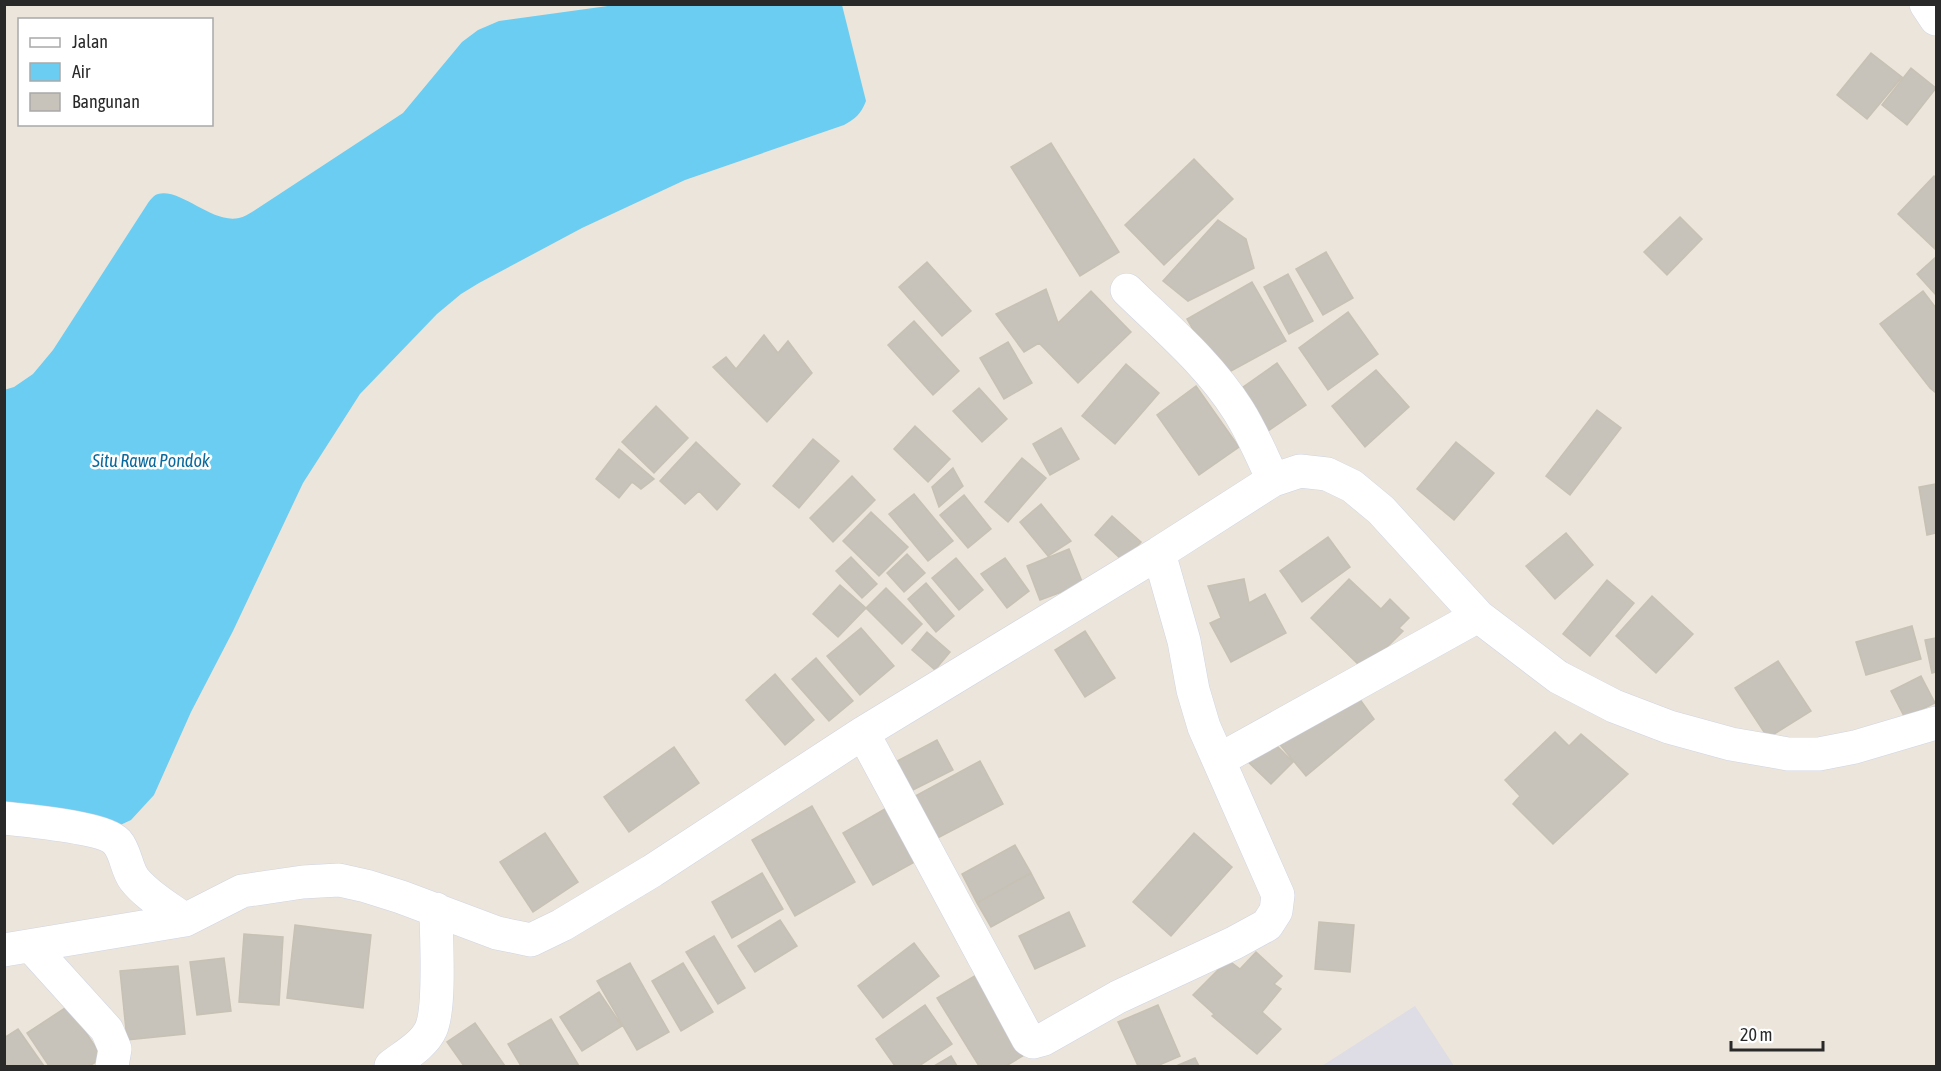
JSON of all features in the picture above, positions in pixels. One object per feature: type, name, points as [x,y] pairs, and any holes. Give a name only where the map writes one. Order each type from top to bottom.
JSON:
[{"type":"street","points":[[1926,4],[1936,18]]},
{"type":"street","points":[[1127,290],[1186,348],[1220,386],[1238,410],[1255,440],[1273,480]]},
{"type":"street","points":[[18,948],[184,920],[242,891],[303,882],[339,880],[366,886],[436,909],[497,933],[531,940],[562,926],[652,872],[863,733],[1159,553],[1273,480],[1300,471],[1327,474],[1352,486],[1381,510],[1478,616],[1558,677],[1614,706],[1669,727],[1731,744],[1788,754],[1819,754],[1866,744],[1936,723]]},
{"type":"street","points":[[863,733],[1028,1039],[1033,1042],[1044,1039],[1118,997],[1234,943],[1267,925],[1276,911],[1278,895],[1204,727],[1193,690],[1184,641],[1159,553]]},
{"type":"street","points":[[1219,760],[1478,616]]},
{"type":"street","points":[[4,818],[107,835],[116,841],[134,879],[184,920]]},
{"type":"street","points":[[391,1066],[416,1047],[430,1031],[436,1013],[436,909]]},
{"type":"street","points":[[18,948],[107,1030],[115,1049],[112,1066]]},
{"type":"shaded area","points":[[1415,1006],[1454,1066],[1322,1066]]},
{"type":"water","name":"Situ Rawa Pondok","points":[[615,5],[842,5],[866,101],[857,116],[844,125],[685,180],[582,228],[461,294],[437,314],[360,394],[303,483],[233,631],[191,712],[154,795],[131,820],[116,827],[5,807],[4,390],[14,387],[33,374],[53,350],[155,195],[177,196],[218,216],[243,217],[403,113],[462,42],[478,30],[499,21]]},
{"type":"building","points":[[1871,53],[1902,77],[1867,119],[1837,95]]},
{"type":"building","points":[[1911,68],[1936,88],[1907,125],[1882,105]]},
{"type":"building","points":[[1051,143],[1119,252],[1080,276],[1011,167]]},
{"type":"building","points":[[1194,159],[1233,199],[1164,265],[1125,225]]},
{"type":"building","points":[[1934,176],[1936,178],[1935,249],[1898,214]]},
{"type":"building","points":[[1680,217],[1702,239],[1667,275],[1644,252]]},
{"type":"building","points":[[1218,220],[1246,239],[1254,268],[1188,301],[1163,281]]},
{"type":"building","points":[[1326,252],[1353,298],[1323,315],[1296,269]]},
{"type":"building","points":[[1936,257],[1936,295],[1917,274]]},
{"type":"building","points":[[927,262],[971,311],[942,336],[899,287]]},
{"type":"building","points":[[1288,274],[1313,321],[1289,334],[1264,287]]},
{"type":"building","points":[[1252,282],[1286,341],[1220,377],[1187,319]]},
{"type":"building","points":[[1046,289],[1058,323],[1091,291],[1131,332],[1078,383],[1039,343],[1024,352],[996,314]]},
{"type":"building","points":[[1923,291],[1936,308],[1936,393],[1880,324]]},
{"type":"building","points":[[1348,312],[1378,354],[1328,390],[1299,348]]},
{"type":"building","points":[[914,321],[959,371],[933,395],[888,345]]},
{"type":"building","points":[[764,335],[778,353],[788,341],[812,373],[767,422],[713,367],[726,357],[736,369]]},
{"type":"building","points":[[1008,342],[1032,383],[1004,399],[980,358]]},
{"type":"building","points":[[1277,363],[1306,405],[1268,431],[1239,390]]},
{"type":"building","points":[[1126,364],[1159,393],[1115,444],[1082,416]]},
{"type":"building","points":[[1376,370],[1409,407],[1365,447],[1332,406]]},
{"type":"building","points":[[1196,386],[1239,447],[1199,475],[1157,415]]},
{"type":"building","points":[[979,388],[1007,419],[982,442],[953,411]]},
{"type":"building","points":[[656,406],[688,438],[654,473],[622,442]]},
{"type":"building","points":[[1597,410],[1621,428],[1570,495],[1546,476]]},
{"type":"building","points":[[915,426],[950,459],[928,482],[894,449]]},
{"type":"building","points":[[1061,428],[1079,459],[1050,475],[1033,444]]},
{"type":"building","points":[[813,439],[839,461],[799,508],[773,486]]},
{"type":"building","points":[[696,442],[740,484],[717,510],[699,491],[685,504],[660,481]]},
{"type":"building","points":[[1456,442],[1494,473],[1454,520],[1417,489]]},
{"type":"building","points":[[619,449],[654,479],[641,489],[632,482],[619,498],[596,479]]},
{"type":"building","points":[[1022,458],[1046,478],[1008,522],[985,502]]},
{"type":"building","points":[[953,468],[963,486],[939,507],[932,487]]},
{"type":"building","points":[[852,476],[875,500],[833,542],[810,518]]},
{"type":"building","points":[[1936,484],[1936,533],[1927,535],[1919,487]]},
{"type":"building","points":[[914,494],[953,541],[928,561],[889,514]]},
{"type":"building","points":[[964,495],[991,529],[968,548],[940,515]]},
{"type":"building","points":[[1041,504],[1071,541],[1048,556],[1020,522]]},
{"type":"building","points":[[871,512],[908,547],[879,576],[843,541]]},
{"type":"building","points":[[1112,516],[1141,542],[1123,561],[1095,535]]},
{"type":"building","points":[[1566,533],[1593,565],[1555,599],[1526,566]]},
{"type":"building","points":[[1328,537],[1350,567],[1302,602],[1280,571]]},
{"type":"building","points":[[1069,549],[1083,584],[1040,600],[1027,566]]},
{"type":"building","points":[[907,554],[925,573],[904,592],[887,573]]},
{"type":"building","points":[[851,557],[877,584],[862,598],[836,571]]},
{"type":"building","points":[[956,558],[983,590],[959,610],[932,578]]},
{"type":"building","points":[[1005,558],[1029,591],[1007,608],[981,574]]},
{"type":"building","points":[[1244,579],[1249,603],[1265,594],[1286,633],[1231,662],[1210,623],[1221,618],[1208,586]]},
{"type":"building","points":[[1349,579],[1381,609],[1390,599],[1409,618],[1399,628],[1403,631],[1364,670],[1311,618]]},
{"type":"building","points":[[1607,580],[1634,603],[1590,656],[1563,634]]},
{"type":"building","points":[[926,583],[954,616],[936,632],[908,599]]},
{"type":"building","points":[[840,585],[866,608],[838,637],[813,614]]},
{"type":"building","points":[[886,588],[922,624],[902,644],[866,608]]},
{"type":"building","points":[[1652,596],[1693,634],[1656,673],[1616,636]]},
{"type":"building","points":[[1912,626],[1921,659],[1866,675],[1856,642]]},
{"type":"building","points":[[861,628],[894,666],[860,695],[827,656]]},
{"type":"building","points":[[1085,631],[1115,678],[1085,697],[1055,650]]},
{"type":"building","points":[[927,632],[950,652],[935,670],[912,650]]},
{"type":"building","points":[[1936,638],[1936,672],[1932,673],[1925,640]]},
{"type":"building","points":[[816,658],[853,701],[829,721],[792,679]]},
{"type":"building","points":[[1778,661],[1811,711],[1768,738],[1735,688]]},
{"type":"building","points":[[775,674],[814,720],[785,745],[746,700]]},
{"type":"building","points":[[1921,676],[1935,703],[1905,718],[1891,691]]},
{"type":"building","points":[[1354,691],[1374,719],[1306,776],[1276,740]]},
{"type":"building","points":[[1555,732],[1569,746],[1581,734],[1628,774],[1553,844],[1513,804],[1520,796],[1505,780]]},
{"type":"building","points":[[1266,735],[1293,762],[1271,784],[1243,757]]},
{"type":"building","points":[[937,740],[953,770],[899,797],[884,768]]},
{"type":"building","points":[[674,747],[699,783],[629,832],[604,797]]},
{"type":"building","points":[[980,761],[1003,804],[928,843],[906,801]]},
{"type":"building","points":[[812,806],[855,882],[795,916],[752,840]]},
{"type":"building","points":[[890,806],[920,859],[873,885],[843,833]]},
{"type":"building","points":[[545,833],[578,882],[533,912],[500,862]]},
{"type":"building","points":[[1194,833],[1232,867],[1171,936],[1133,902]]},
{"type":"building","points":[[1015,845],[1031,873],[977,903],[962,874]]},
{"type":"building","points":[[762,873],[783,909],[732,938],[712,902]]},
{"type":"building","points":[[1031,873],[1044,898],[991,927],[977,903]]},
{"type":"building","points":[[1069,912],[1085,946],[1035,969],[1019,936]]},
{"type":"building","points":[[780,920],[797,946],[755,972],[738,946]]},
{"type":"building","points":[[1319,922],[1354,925],[1350,972],[1315,969]]},
{"type":"building","points":[[295,925],[371,935],[363,1008],[287,998]]},
{"type":"building","points":[[244,934],[283,937],[279,1005],[239,1002]]},
{"type":"building","points":[[714,936],[745,988],[718,1004],[686,952]]},
{"type":"building","points":[[914,943],[939,976],[883,1018],[858,986]]},
{"type":"building","points":[[1256,952],[1282,976],[1274,984],[1281,989],[1262,1012],[1281,1029],[1257,1054],[1212,1016],[1214,1014],[1193,995],[1228,960],[1240,969]]},
{"type":"building","points":[[224,958],[231,1011],[197,1015],[190,962]]},
{"type":"building","points":[[630,963],[669,1032],[637,1050],[597,981]]},
{"type":"building","points":[[683,963],[713,1012],[681,1031],[652,981]]},
{"type":"building","points":[[178,966],[185,1034],[127,1040],[120,971]]},
{"type":"building","points":[[978,974],[1026,1054],[1006,1066],[979,1066],[937,998]]},
{"type":"building","points":[[599,992],[622,1026],[582,1051],[560,1017]]},
{"type":"building","points":[[925,1005],[952,1044],[919,1066],[895,1066],[876,1039]]},
{"type":"building","points":[[1158,1005],[1180,1056],[1157,1066],[1138,1066],[1118,1022]]},
{"type":"building","points":[[68,1006],[103,1058],[89,1066],[49,1066],[27,1033]]},
{"type":"building","points":[[551,1019],[579,1066],[521,1066],[508,1044]]},
{"type":"building","points":[[475,1023],[505,1066],[464,1066],[447,1042]]},
{"type":"building","points":[[18,1029],[44,1066],[4,1066],[4,1038]]},
{"type":"building","points":[[951,1056],[957,1066],[934,1066]]},
{"type":"building","points":[[1195,1058],[1199,1066],[1176,1066]]}]
